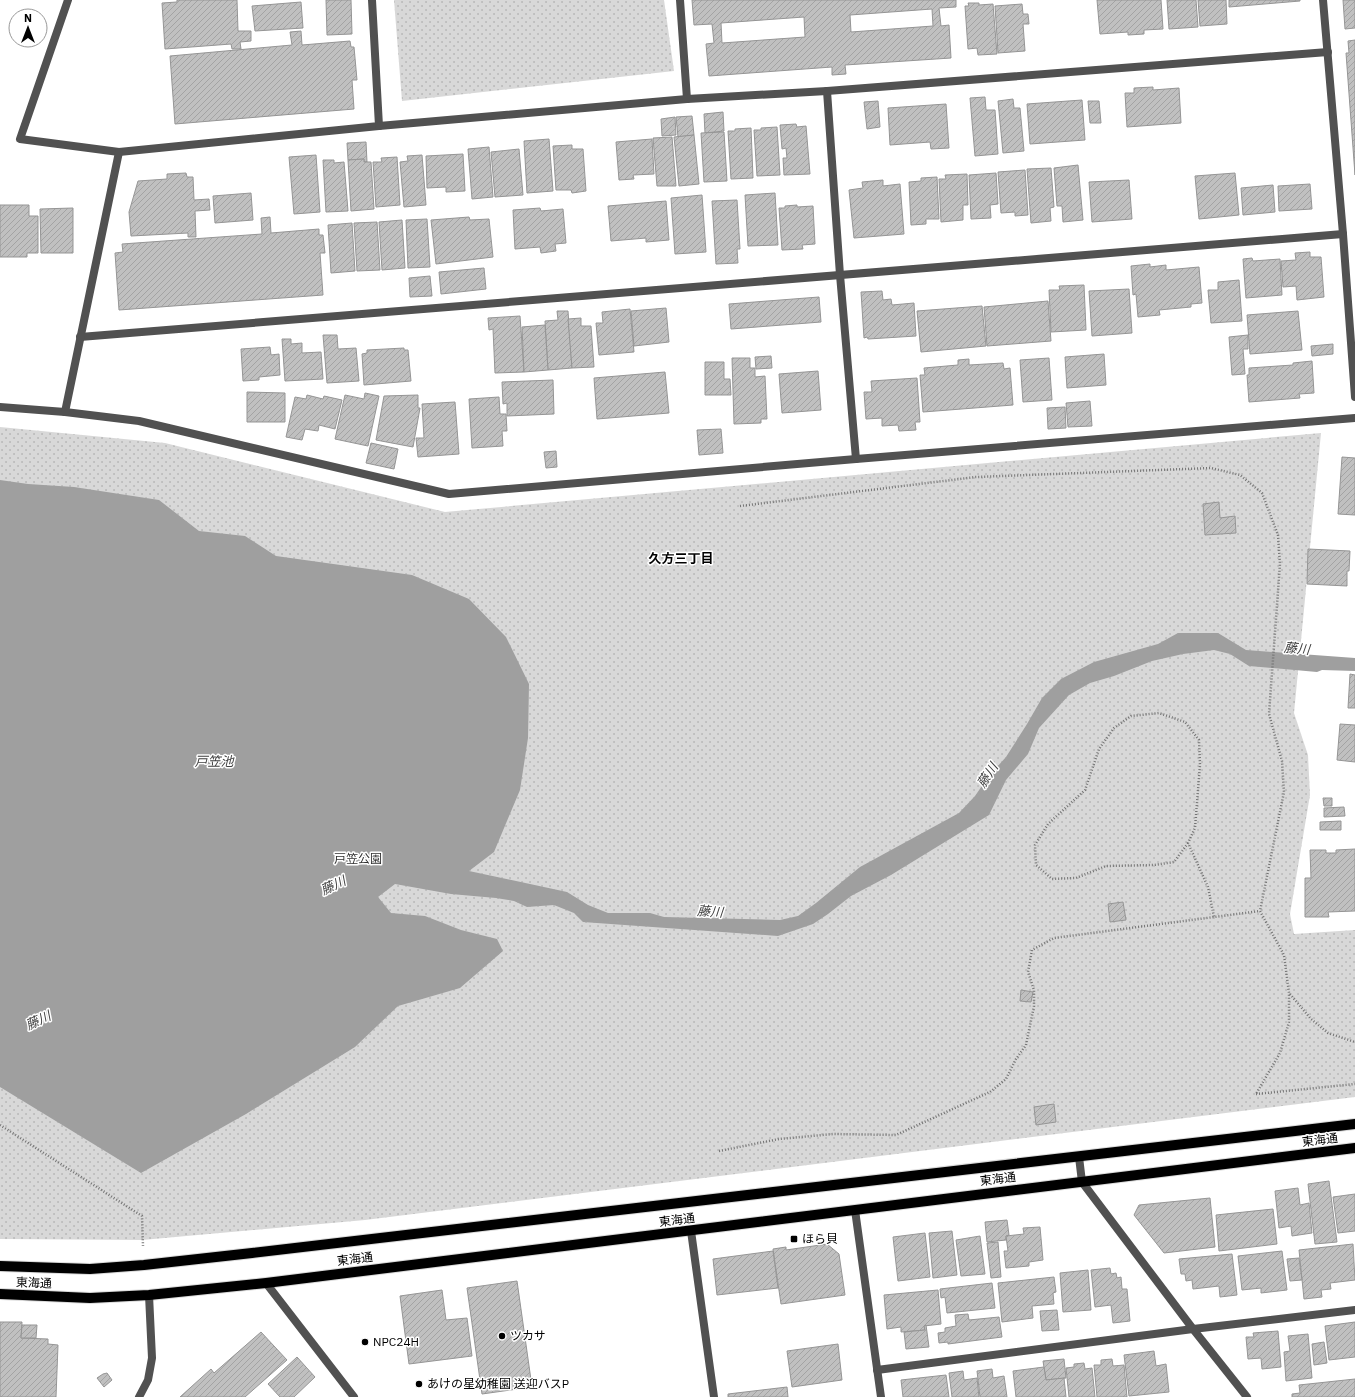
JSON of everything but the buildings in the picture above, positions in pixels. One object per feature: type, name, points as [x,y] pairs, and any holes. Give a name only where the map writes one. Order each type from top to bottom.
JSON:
[{"type":"main road","name":"東海通","points":[[0,1266],[90,1269],[144,1265],[1355,1124]]},
{"type":"main road","name":"東海通","points":[[0,1294],[90,1298],[149,1295],[266,1283],[1355,1148]]},
{"type":"street","points":[[68,0],[20,139],[119,152],[379,126],[687,99],[827,91],[1328,52]]},
{"type":"street","points":[[372,0],[379,126]]},
{"type":"street","points":[[680,0],[687,99]]},
{"type":"street","points":[[1323,0],[1355,397]]},
{"type":"street","points":[[827,91],[840,275],[856,459]]},
{"type":"street","points":[[65,412],[119,152]]},
{"type":"street","points":[[80,337],[1343,234]]},
{"type":"street","points":[[0,407],[65,412],[139,421],[450,494],[1355,418]]},
{"type":"street","points":[[1079,1157],[1082,1182],[1193,1329],[1248,1397]]},
{"type":"street","points":[[855,1210],[881,1397]]},
{"type":"street","points":[[691,1231],[714,1397]]},
{"type":"street","points":[[266,1283],[354,1397]]},
{"type":"street","points":[[139,1397],[148,1380],[152,1358],[149,1295]]},
{"type":"street","points":[[877,1370],[1193,1329],[1355,1310]]},
{"type":"path","points":[[740,506],[976,477],[1211,468],[1240,475],[1262,493],[1278,535],[1280,564],[1269,714],[1282,762],[1284,792],[1260,911],[1284,955],[1289,993],[1289,1022],[1280,1053],[1256,1094],[1355,1084]]},
{"type":"path","points":[[1158,714],[1185,722],[1199,740],[1200,765],[1196,828],[1188,843],[1174,862],[1154,865],[1106,866],[1076,878],[1052,879],[1036,866],[1035,845],[1048,824],[1085,790],[1100,749],[1114,728],[1131,716],[1158,714]]},
{"type":"path","points":[[1188,843],[1208,887],[1214,917]]},
{"type":"path","points":[[718,1152],[779,1139],[833,1134],[896,1135],[990,1092],[1006,1079],[1016,1059],[1026,1045],[1034,1006],[1034,990],[1028,972],[1032,950],[1054,938],[1260,911]]},
{"type":"path","points":[[1289,993],[1311,1019],[1328,1033],[1355,1042]]},
{"type":"path","points":[[0,1125],[142,1216],[144,1265]]},
{"type":"green space","points":[[394,0],[664,0],[674,71],[402,101]]},
{"type":"green space","name":"戸笠公園","points":[[0,427],[165,443],[445,512],[1321,433],[1294,713],[1308,755],[1310,795],[1290,914],[1294,934],[1355,930],[1355,1097],[365,1220],[142,1240],[0,1239]]},
{"type":"water","name":"戸笠池","points":[[0,480],[28,484],[74,487],[159,500],[199,531],[245,536],[276,556],[412,575],[469,599],[506,637],[529,684],[528,738],[520,790],[494,852],[469,871],[567,892],[588,905],[608,913],[650,913],[664,917],[780,920],[798,916],[860,867],[959,813],[975,796],[988,777],[1006,757],[1042,698],[1061,679],[1094,662],[1158,644],[1178,633],[1218,633],[1246,650],[1355,658],[1355,671],[1322,670],[1317,672],[1249,666],[1230,654],[1214,650],[1183,654],[1152,661],[1114,676],[1090,683],[1069,695],[1039,728],[1028,754],[1006,780],[989,815],[891,875],[851,896],[813,924],[778,936],[583,922],[574,913],[554,905],[527,907],[514,901],[451,894],[395,884],[378,897],[391,913],[425,916],[461,930],[497,939],[503,951],[460,988],[398,1006],[355,1047],[246,1114],[141,1173],[0,1087]]},
{"type":"place","name":"ほら貝","points":[[794,1239]]},
{"type":"place","name":"ツカサ","points":[[502,1336]]},
{"type":"place","name":"NPC24H","points":[[365,1342]]},
{"type":"place","name":"あけの星幼稚園 送迎バスP","points":[[419,1384]]},
{"type":"district","name":"久方三丁目","points":[[681,558]]},
{"type":"water label","name":"藤川","points":[[1297,648]]},
{"type":"water label","name":"藤川","points":[[987,775]]},
{"type":"water label","name":"藤川","points":[[333,885]]},
{"type":"water label","name":"藤川","points":[[710,911]]},
{"type":"water label","name":"藤川","points":[[38,1020]]}]
